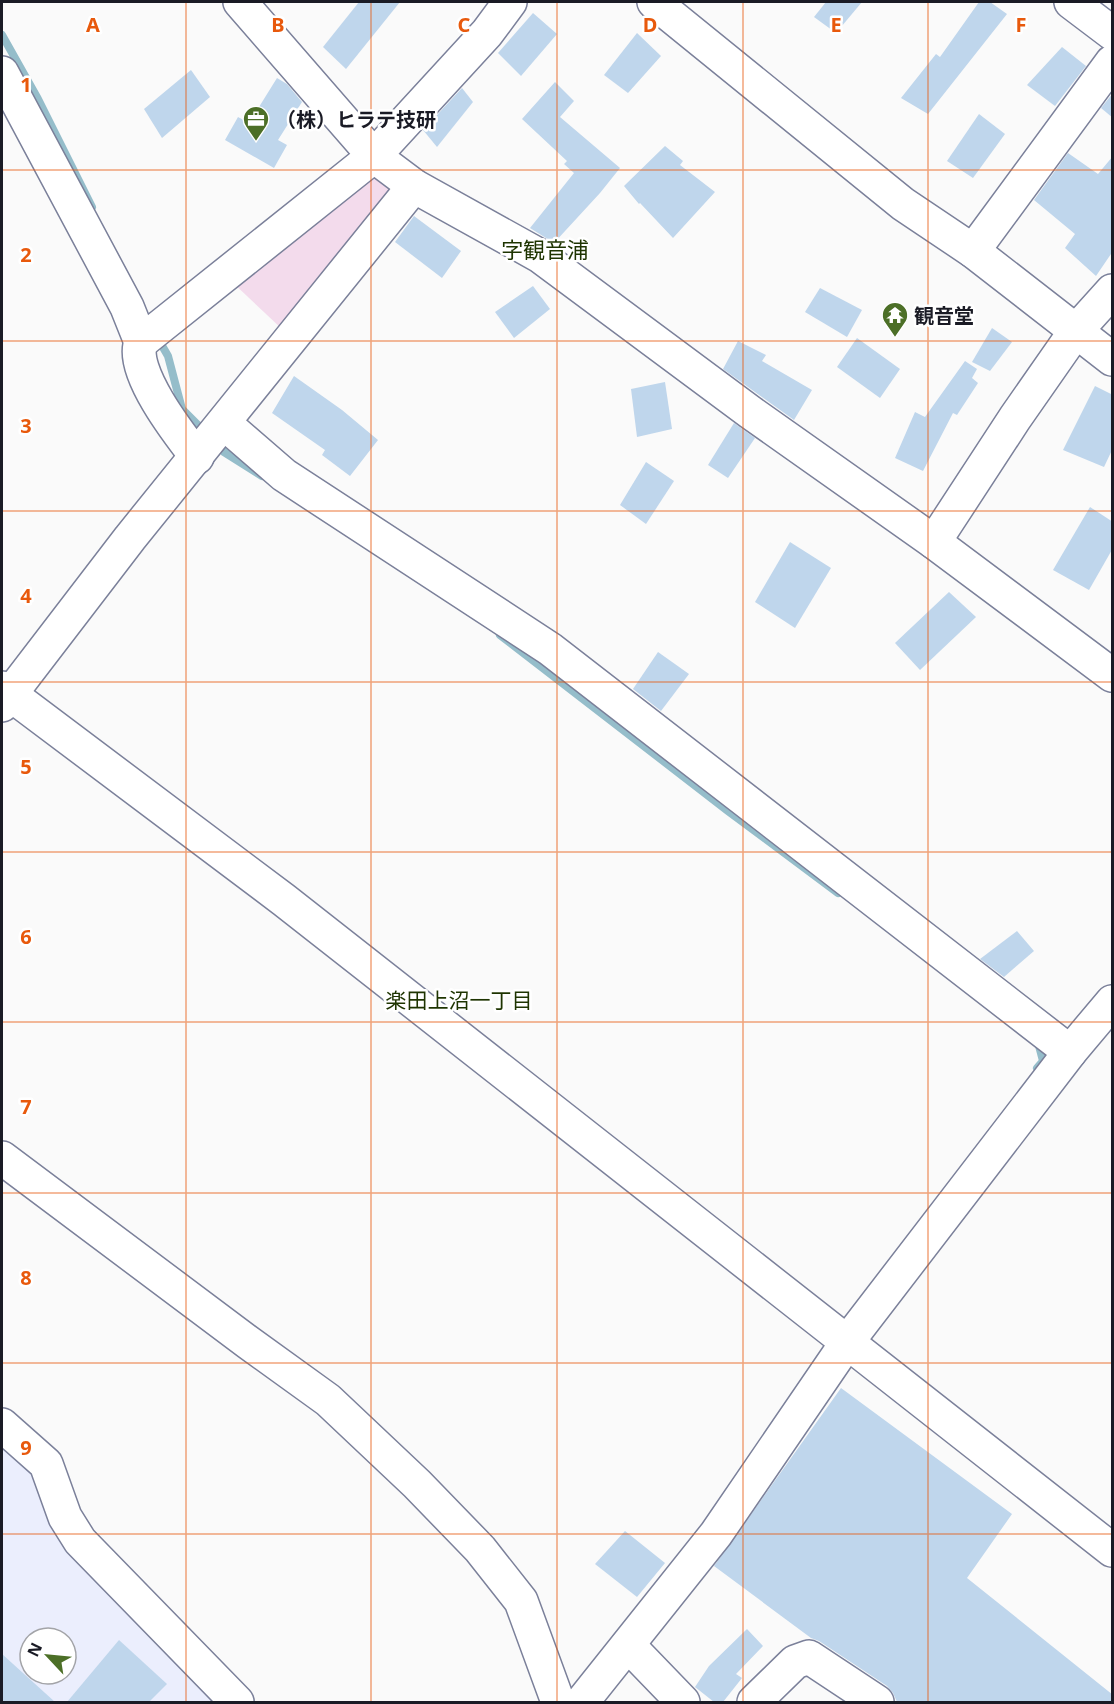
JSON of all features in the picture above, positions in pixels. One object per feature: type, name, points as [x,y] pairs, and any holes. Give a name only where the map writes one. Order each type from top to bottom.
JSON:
[{"type":"street","points":[[240,2],[374,156],[414,186],[540,256],[750,412],[934,542],[1113,675]]},
{"type":"street","points":[[196,457],[166,416],[145,375],[138,349],[141,342],[374,156],[487,33],[510,2]]},
{"type":"street","points":[[654,2],[903,204],[973,251],[1075,332],[1113,359]]},
{"type":"street","points":[[1071,2],[1113,33]]},
{"type":"street","points":[[973,251],[1113,62]]},
{"type":"street","points":[[2,73],[127,307],[141,342]]},
{"type":"street","points":[[414,186],[4,696],[284,900],[1113,1550]]},
{"type":"street","points":[[934,542],[1015,418],[1075,332],[1113,291]]},
{"type":"street","points":[[224,423],[284,475],[550,649],[1070,1052]]},
{"type":"street","points":[[582,1702],[716,1534],[848,1341],[1070,1052],[1113,1002]]},
{"type":"street","points":[[2,1158],[328,1400],[417,1484],[480,1549],[521,1601],[558,1702]]},
{"type":"street","points":[[2,1425],[46,1464],[65,1517],[80,1541],[237,1702]]},
{"type":"street","points":[[628,1645],[683,1702]]},
{"type":"street","points":[[754,1702],[795,1662],[809,1658],[877,1702]]},
{"type":"shaded area","points":[[370,165],[393,193],[283,330],[232,282]]},
{"type":"shaded area","points":[[2,1442],[54,1485],[237,1702],[2,1702]]},
{"type":"building","points":[[359,2],[400,2],[346,69],[323,47]]},
{"type":"building","points":[[826,2],[862,2],[836,33],[814,17]]},
{"type":"building","points":[[979,2],[990,2],[1007,14],[928,114],[901,98],[936,54],[940,57]]},
{"type":"building","points":[[533,13],[557,34],[521,76],[498,53]]},
{"type":"building","points":[[637,33],[661,56],[628,93],[604,75]]},
{"type":"building","points":[[1062,47],[1086,66],[1055,106],[1027,85]]},
{"type":"building","points":[[191,70],[210,97],[162,138],[144,109]]},
{"type":"building","points":[[277,78],[287,84],[302,102],[278,140],[287,145],[274,168],[225,140],[238,117],[249,123]]},
{"type":"building","points":[[555,82],[574,101],[560,117],[620,168],[554,243],[530,228],[574,173],[564,164],[567,161],[522,119]]},
{"type":"building","points":[[462,88],[473,102],[437,147],[423,130]]},
{"type":"building","points":[[1113,93],[1113,118],[1101,108]]},
{"type":"building","points":[[979,114],[1005,134],[973,178],[947,161]]},
{"type":"building","points":[[665,146],[683,161],[680,165],[715,192],[673,238],[624,186]]},
{"type":"building","points":[[1068,153],[1098,174],[1113,156],[1113,251],[1096,276],[1065,248],[1075,234],[1034,200]]},
{"type":"building","points":[[414,216],[461,251],[442,278],[395,242]]},
{"type":"building","points":[[533,286],[550,309],[514,338],[495,312]]},
{"type":"building","points":[[820,288],[862,310],[847,337],[805,312]]},
{"type":"building","points":[[992,328],[1012,342],[990,371],[972,362]]},
{"type":"building","points":[[857,338],[900,369],[880,398],[837,367]]},
{"type":"building","points":[[738,341],[766,355],[762,361],[812,390],[794,420],[723,369]]},
{"type":"building","points":[[965,361],[977,369],[972,378],[978,383],[957,415],[953,413],[923,471],[895,458],[915,412],[925,417]]},
{"type":"building","points":[[294,376],[342,410],[378,440],[350,476],[322,455],[325,450],[272,413]]},
{"type":"building","points":[[665,382],[672,429],[637,437],[631,389]]},
{"type":"building","points":[[1095,386],[1113,395],[1113,448],[1104,467],[1063,450]]},
{"type":"building","points":[[734,423],[755,438],[728,478],[708,465]]},
{"type":"building","points":[[646,462],[674,481],[646,524],[620,505]]},
{"type":"building","points":[[1090,507],[1113,522],[1113,548],[1089,590],[1053,570]]},
{"type":"building","points":[[790,542],[831,568],[795,628],[755,602]]},
{"type":"building","points":[[949,592],[976,617],[920,670],[895,643]]},
{"type":"building","points":[[658,652],[689,674],[661,711],[633,689]]},
{"type":"building","points":[[1017,931],[1034,951],[1004,977],[980,959]]},
{"type":"building","points":[[841,1388],[1012,1514],[967,1578],[1113,1695],[1113,1702],[897,1702],[887,1686],[811,1638],[714,1566]]},
{"type":"building","points":[[625,1531],[665,1563],[637,1597],[595,1564]]},
{"type":"building","points":[[747,1629],[763,1646],[736,1674],[742,1678],[723,1702],[714,1702],[695,1687],[709,1666]]},
{"type":"building","points":[[119,1640],[167,1684],[149,1702],[67,1702]]},
{"type":"building","points":[[2,1654],[18,1668],[18,1686],[37,1686],[55,1702],[2,1702]]},
{"type":"waterway","points":[[2,35],[38,99],[92,207]]},
{"type":"waterway","points":[[157,337],[168,356],[182,409],[206,433]]},
{"type":"waterway","points":[[215,442],[224,452],[262,476]]},
{"type":"waterway","points":[[500,635],[838,893]]},
{"type":"waterway","points":[[1037,1068],[1043,1061],[1038,1042]]},
{"type":"place","name":"（株）ヒラテ技研","points":[[256,142]]},
{"type":"place","name":"観音堂","points":[[895,338]]},
{"type":"district","name":"字観音浦","points":[[545,249]]},
{"type":"district","name":"楽田上沼一丁目","points":[[459,1000]]}]
